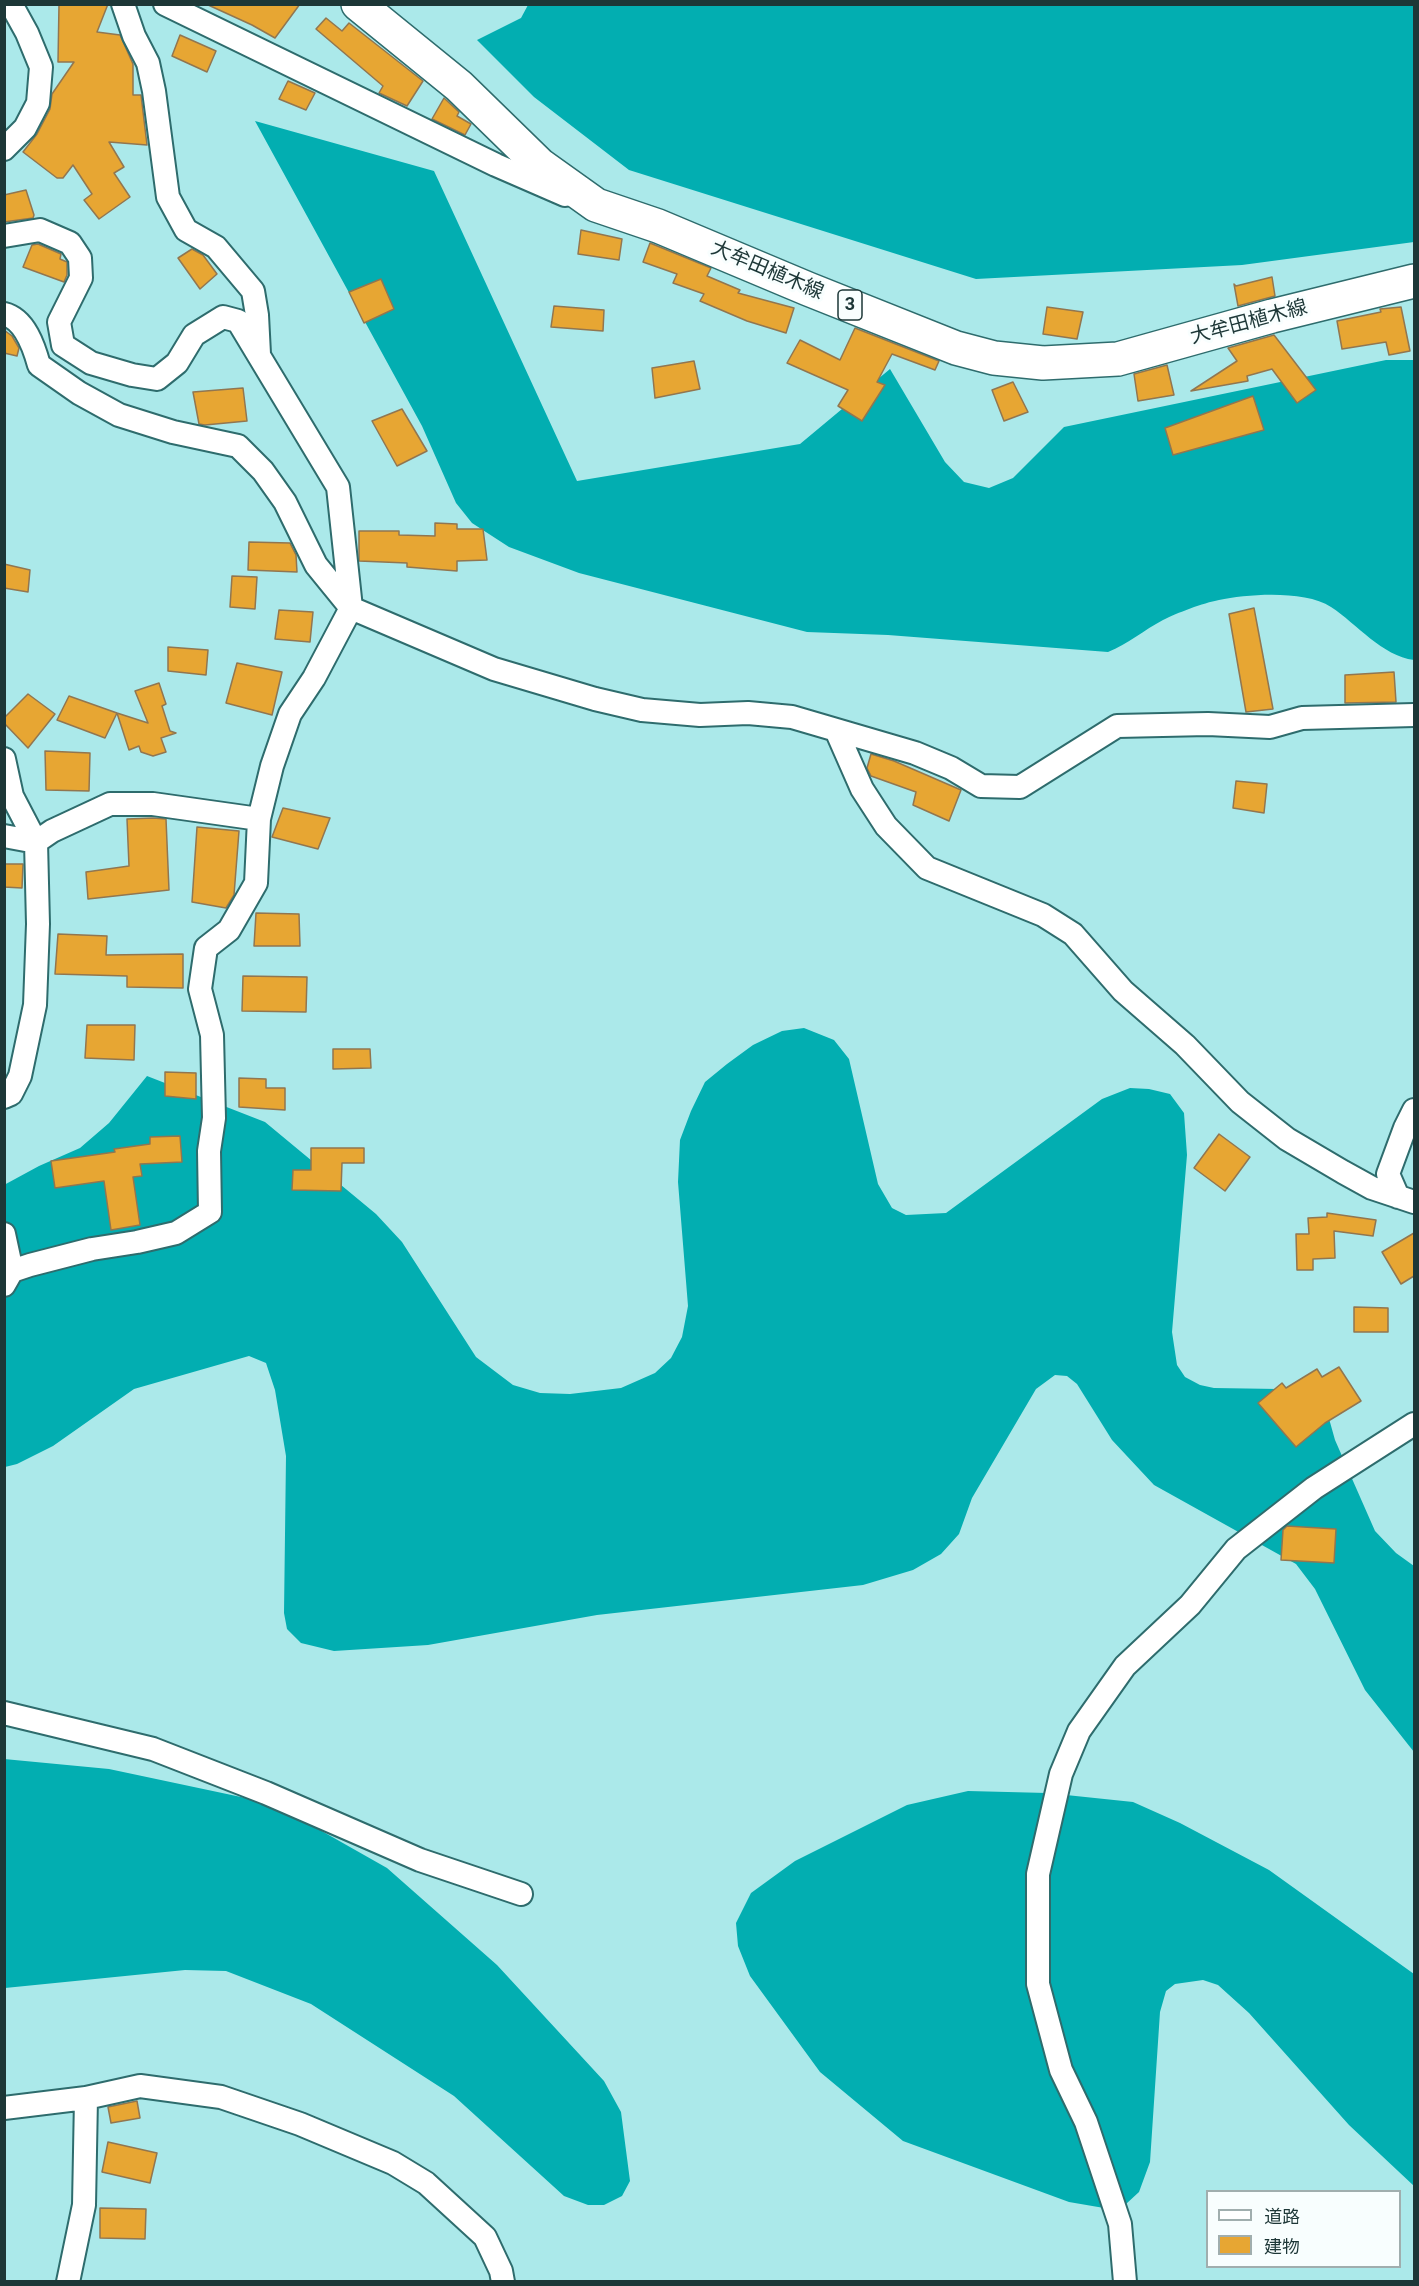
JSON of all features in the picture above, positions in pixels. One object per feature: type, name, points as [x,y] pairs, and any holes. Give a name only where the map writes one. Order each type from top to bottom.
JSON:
[{"type":"main road","name":"大牟田植木線","points":[[358,4],[459,86],[540,165],[596,205],[658,226],[956,348],[994,358],[1043,363],[1118,359],[1272,316],[1414,281]]},
{"type":"street","points":[[4,149],[25,128],[38,103],[41,67],[27,33],[11,4]]},
{"type":"street","points":[[123,4],[134,36],[148,63],[168,197],[186,230],[216,247],[253,291],[257,315],[259,359]]},
{"type":"street","points":[[165,4],[496,165],[581,202],[658,226]]},
{"type":"street","points":[[4,236],[40,230],[70,243],[80,258],[81,278],[59,322],[63,345],[91,363],[132,375],[157,379],[177,363],[194,335],[223,317],[238,321],[259,359],[339,487],[351,608],[314,678],[290,714],[272,766],[259,819],[256,883],[229,930],[206,948],[200,989],[212,1035],[214,1118],[209,1171],[210,1212],[176,1233],[30,1265],[8,1278],[4,1234]]},
{"type":"street","points":[[4,314],[12,316],[33,342],[39,365],[79,393],[119,415],[173,432],[238,446],[262,471],[285,502],[316,565],[351,608],[494,669],[595,699],[642,710],[700,715],[748,712],[792,717],[915,753],[951,768],[981,786],[1020,787],[1117,726],[1208,724],[1270,727],[1302,718],[1414,715]]},
{"type":"street","points":[[836,730],[862,789],[886,826],[927,868],[1043,915],[1073,934],[1123,991],[1185,1045],[1240,1102],[1287,1139],[1324,1161],[1372,1188],[1406,1200]]},
{"type":"street","points":[[4,759],[12,796],[36,842],[38,924],[35,1005],[20,1076],[11,1094],[4,1097]]},
{"type":"street","points":[[4,836],[36,842],[52,831],[110,804],[153,804],[259,819]]},
{"type":"street","points":[[1406,1200],[1388,1174],[1414,1110]]},
{"type":"street","points":[[1125,2282],[1120,2224],[1086,2122],[1061,2070],[1038,1984],[1038,1874],[1061,1774],[1079,1731],[1125,1666],[1190,1605],[1236,1550],[1314,1488],[1414,1424]]},
{"type":"street","points":[[4,1713],[153,1749],[266,1793],[420,1860],[521,1894]]},
{"type":"street","points":[[4,2108],[86,2098],[140,2086],[221,2097],[300,2124],[393,2163],[426,2183],[485,2237],[501,2271],[503,2282]]},
{"type":"street","points":[[68,2282],[84,2205],[86,2098]]},
{"type":"shaded area","points":[[528,5],[1414,5],[1414,242],[1242,265],[976,279],[629,170],[534,97],[477,40],[521,18]]},
{"type":"shaded area","points":[[255,121],[434,171],[577,481],[800,444],[890,369],[945,462],[964,482],[989,488],[1013,478],[1064,427],[1386,360],[1414,360],[1414,660],[1402,657],[1381,646],[1331,607],[1307,598],[1292,596],[1245,596],[1205,603],[1163,620],[1108,652],[888,635],[807,632],[579,573],[509,547],[472,523],[456,503],[422,426]]},
{"type":"shaded area","points":[[804,1028],[834,1040],[849,1059],[878,1184],[892,1208],[906,1215],[946,1213],[1102,1099],[1130,1088],[1149,1089],[1170,1094],[1184,1113],[1187,1155],[1172,1332],[1177,1365],[1185,1377],[1200,1385],[1214,1388],[1278,1389],[1328,1415],[1335,1440],[1375,1531],[1396,1553],[1414,1566],[1414,1752],[1365,1690],[1315,1589],[1296,1564],[1154,1485],[1112,1440],[1077,1384],[1067,1376],[1055,1375],[1036,1389],[972,1498],[959,1534],[941,1554],[913,1570],[863,1585],[597,1615],[428,1645],[334,1651],[301,1643],[287,1629],[284,1613],[286,1456],[275,1390],[266,1363],[249,1356],[134,1389],[53,1446],[17,1464],[5,1467],[4,1185],[80,1148],[109,1123],[147,1076],[265,1122],[376,1214],[402,1242],[476,1357],[513,1385],[540,1393],[570,1394],[621,1388],[655,1373],[671,1358],[682,1337],[688,1306],[678,1182],[680,1140],[691,1111],[705,1082],[727,1064],[753,1045],[782,1031]]},
{"type":"shaded area","points":[[4,1759],[109,1769],[274,1804],[387,1868],[497,1965],[604,2081],[621,2112],[630,2181],[622,2196],[604,2205],[588,2205],[564,2196],[454,2096],[311,2004],[226,1971],[185,1970],[5,1988]]},
{"type":"shaded area","points":[[968,1791],[1047,1793],[1133,1802],[1180,1823],[1269,1870],[1414,1974],[1414,2186],[1349,2125],[1249,2013],[1218,1985],[1203,1980],[1175,1984],[1166,1991],[1160,2012],[1150,2162],[1139,2192],[1126,2204],[1104,2208],[1069,2202],[903,2141],[820,2072],[750,1976],[738,1946],[736,1923],[751,1893],[795,1861],[907,1805]]},
{"type":"building","points":[[59,4],[108,4],[97,32],[120,35],[133,64],[133,95],[141,95],[147,145],[109,142],[124,167],[114,173],[130,197],[99,219],[84,200],[92,194],[73,165],[63,178],[57,178],[23,152],[37,134],[50,109],[52,94],[74,62],[58,62]]},
{"type":"building","points":[[206,4],[300,4],[275,38]]},
{"type":"building","points":[[326,18],[342,31],[349,23],[423,81],[407,106],[379,93],[383,86],[316,29]]},
{"type":"building","points":[[180,35],[216,51],[207,72],[172,56]]},
{"type":"building","points":[[288,81],[315,93],[306,110],[279,99]]},
{"type":"building","points":[[444,98],[459,112],[457,116],[471,124],[465,135],[432,119]]},
{"type":"building","points":[[26,190],[33,218],[4,222],[4,195]]},
{"type":"building","points":[[581,230],[622,239],[619,260],[578,254]]},
{"type":"building","points":[[650,243],[711,268],[707,276],[740,290],[738,293],[794,308],[786,333],[747,321],[700,301],[704,294],[673,283],[677,274],[643,262]]},
{"type":"building","points":[[38,244],[61,254],[60,259],[67,262],[67,275],[64,282],[23,267],[32,245]]},
{"type":"building","points":[[192,249],[203,255],[217,274],[200,289],[178,258]]},
{"type":"building","points":[[1272,277],[1275,296],[1238,306],[1234,284],[1236,286]]},
{"type":"building","points":[[381,279],[394,309],[364,323],[349,292]]},
{"type":"building","points":[[554,306],[604,310],[603,331],[551,327]]},
{"type":"building","points":[[1047,307],[1083,312],[1077,339],[1043,334]]},
{"type":"building","points":[[1401,307],[1410,351],[1389,355],[1386,342],[1342,349],[1337,321],[1381,312],[1380,309]]},
{"type":"building","points":[[855,328],[939,361],[935,370],[892,354],[877,382],[885,385],[862,421],[838,406],[848,390],[787,363],[800,340],[840,360]]},
{"type":"building","points":[[4,330],[12,336],[19,348],[17,356],[4,353]]},
{"type":"building","points":[[1274,335],[1316,390],[1297,403],[1272,369],[1247,376],[1248,381],[1191,391],[1237,361],[1228,348]]},
{"type":"building","points":[[694,361],[700,389],[655,398],[652,368]]},
{"type":"building","points":[[1167,365],[1174,395],[1138,401],[1134,374]]},
{"type":"building","points":[[1013,382],[1028,412],[1004,421],[992,390]]},
{"type":"building","points":[[243,388],[247,421],[199,424],[193,392]]},
{"type":"building","points":[[1253,396],[1264,430],[1173,455],[1165,428]]},
{"type":"building","points":[[402,409],[427,451],[397,466],[372,421]]},
{"type":"building","points":[[435,523],[457,524],[457,529],[483,529],[487,560],[457,561],[457,571],[407,567],[407,563],[359,561],[359,531],[399,531],[399,535],[435,536]]},
{"type":"building","points":[[249,542],[290,543],[296,555],[297,572],[248,570]]},
{"type":"building","points":[[4,564],[30,570],[28,592],[4,588]]},
{"type":"building","points":[[232,576],[257,577],[255,609],[230,607]]},
{"type":"building","points":[[1254,608],[1273,709],[1246,712],[1229,614]]},
{"type":"building","points":[[279,610],[313,612],[310,642],[275,639]]},
{"type":"building","points":[[168,647],[208,650],[206,675],[168,671]]},
{"type":"building","points":[[237,663],[282,672],[272,715],[226,703]]},
{"type":"building","points":[[1394,672],[1396,702],[1345,703],[1345,675]]},
{"type":"building","points":[[159,683],[166,704],[162,706],[170,731],[176,733],[161,738],[166,752],[153,756],[141,752],[139,746],[129,750],[117,713],[148,723],[135,691]]},
{"type":"building","points":[[28,694],[55,714],[28,748],[4,723],[4,718]]},
{"type":"building","points":[[69,696],[117,713],[105,738],[57,720]]},
{"type":"building","points":[[45,751],[90,753],[89,791],[46,790]]},
{"type":"building","points":[[871,754],[894,761],[961,790],[949,821],[913,805],[916,792],[871,776],[867,768]]},
{"type":"building","points":[[1236,781],[1267,784],[1264,813],[1233,808]]},
{"type":"building","points":[[283,808],[330,818],[318,849],[272,837]]},
{"type":"building","points":[[127,819],[166,819],[169,890],[88,899],[86,872],[129,866]]},
{"type":"building","points":[[197,827],[239,831],[234,895],[226,908],[192,902]]},
{"type":"building","points":[[4,864],[23,864],[22,888],[4,887]]},
{"type":"building","points":[[256,913],[299,914],[300,946],[254,946]]},
{"type":"building","points":[[58,934],[107,936],[106,955],[183,954],[183,988],[127,987],[127,976],[55,974]]},
{"type":"building","points":[[243,976],[307,977],[306,1012],[242,1011]]},
{"type":"building","points":[[87,1025],[135,1025],[134,1060],[85,1058]]},
{"type":"building","points":[[333,1049],[370,1049],[371,1068],[333,1069]]},
{"type":"building","points":[[165,1072],[196,1073],[196,1099],[165,1096]]},
{"type":"building","points":[[239,1078],[266,1079],[266,1088],[285,1088],[285,1110],[239,1107]]},
{"type":"building","points":[[1219,1134],[1250,1157],[1225,1191],[1194,1168]]},
{"type":"building","points":[[180,1136],[182,1162],[140,1164],[142,1176],[133,1177],[140,1225],[111,1230],[104,1181],[55,1188],[51,1161],[115,1152],[114,1149],[150,1144],[150,1137]]},
{"type":"building","points":[[311,1148],[364,1148],[364,1163],[342,1163],[341,1191],[292,1190],[293,1170],[311,1170]]},
{"type":"building","points":[[1327,1213],[1376,1220],[1373,1236],[1334,1231],[1335,1258],[1313,1259],[1313,1270],[1297,1270],[1296,1234],[1309,1234],[1308,1218],[1327,1217]]},
{"type":"building","points":[[1414,1233],[1414,1276],[1401,1284],[1382,1252]]},
{"type":"building","points":[[1354,1307],[1388,1308],[1388,1332],[1354,1332]]},
{"type":"building","points":[[1339,1367],[1361,1401],[1325,1423],[1296,1447],[1258,1403],[1282,1383],[1286,1388],[1317,1369],[1322,1377]]},
{"type":"building","points":[[1287,1526],[1336,1529],[1334,1563],[1281,1560],[1283,1530]]},
{"type":"building","points":[[137,2101],[140,2118],[111,2123],[108,2107]]},
{"type":"building","points":[[108,2142],[157,2153],[150,2183],[102,2172]]},
{"type":"building","points":[[100,2208],[146,2209],[145,2239],[100,2238]]}]
